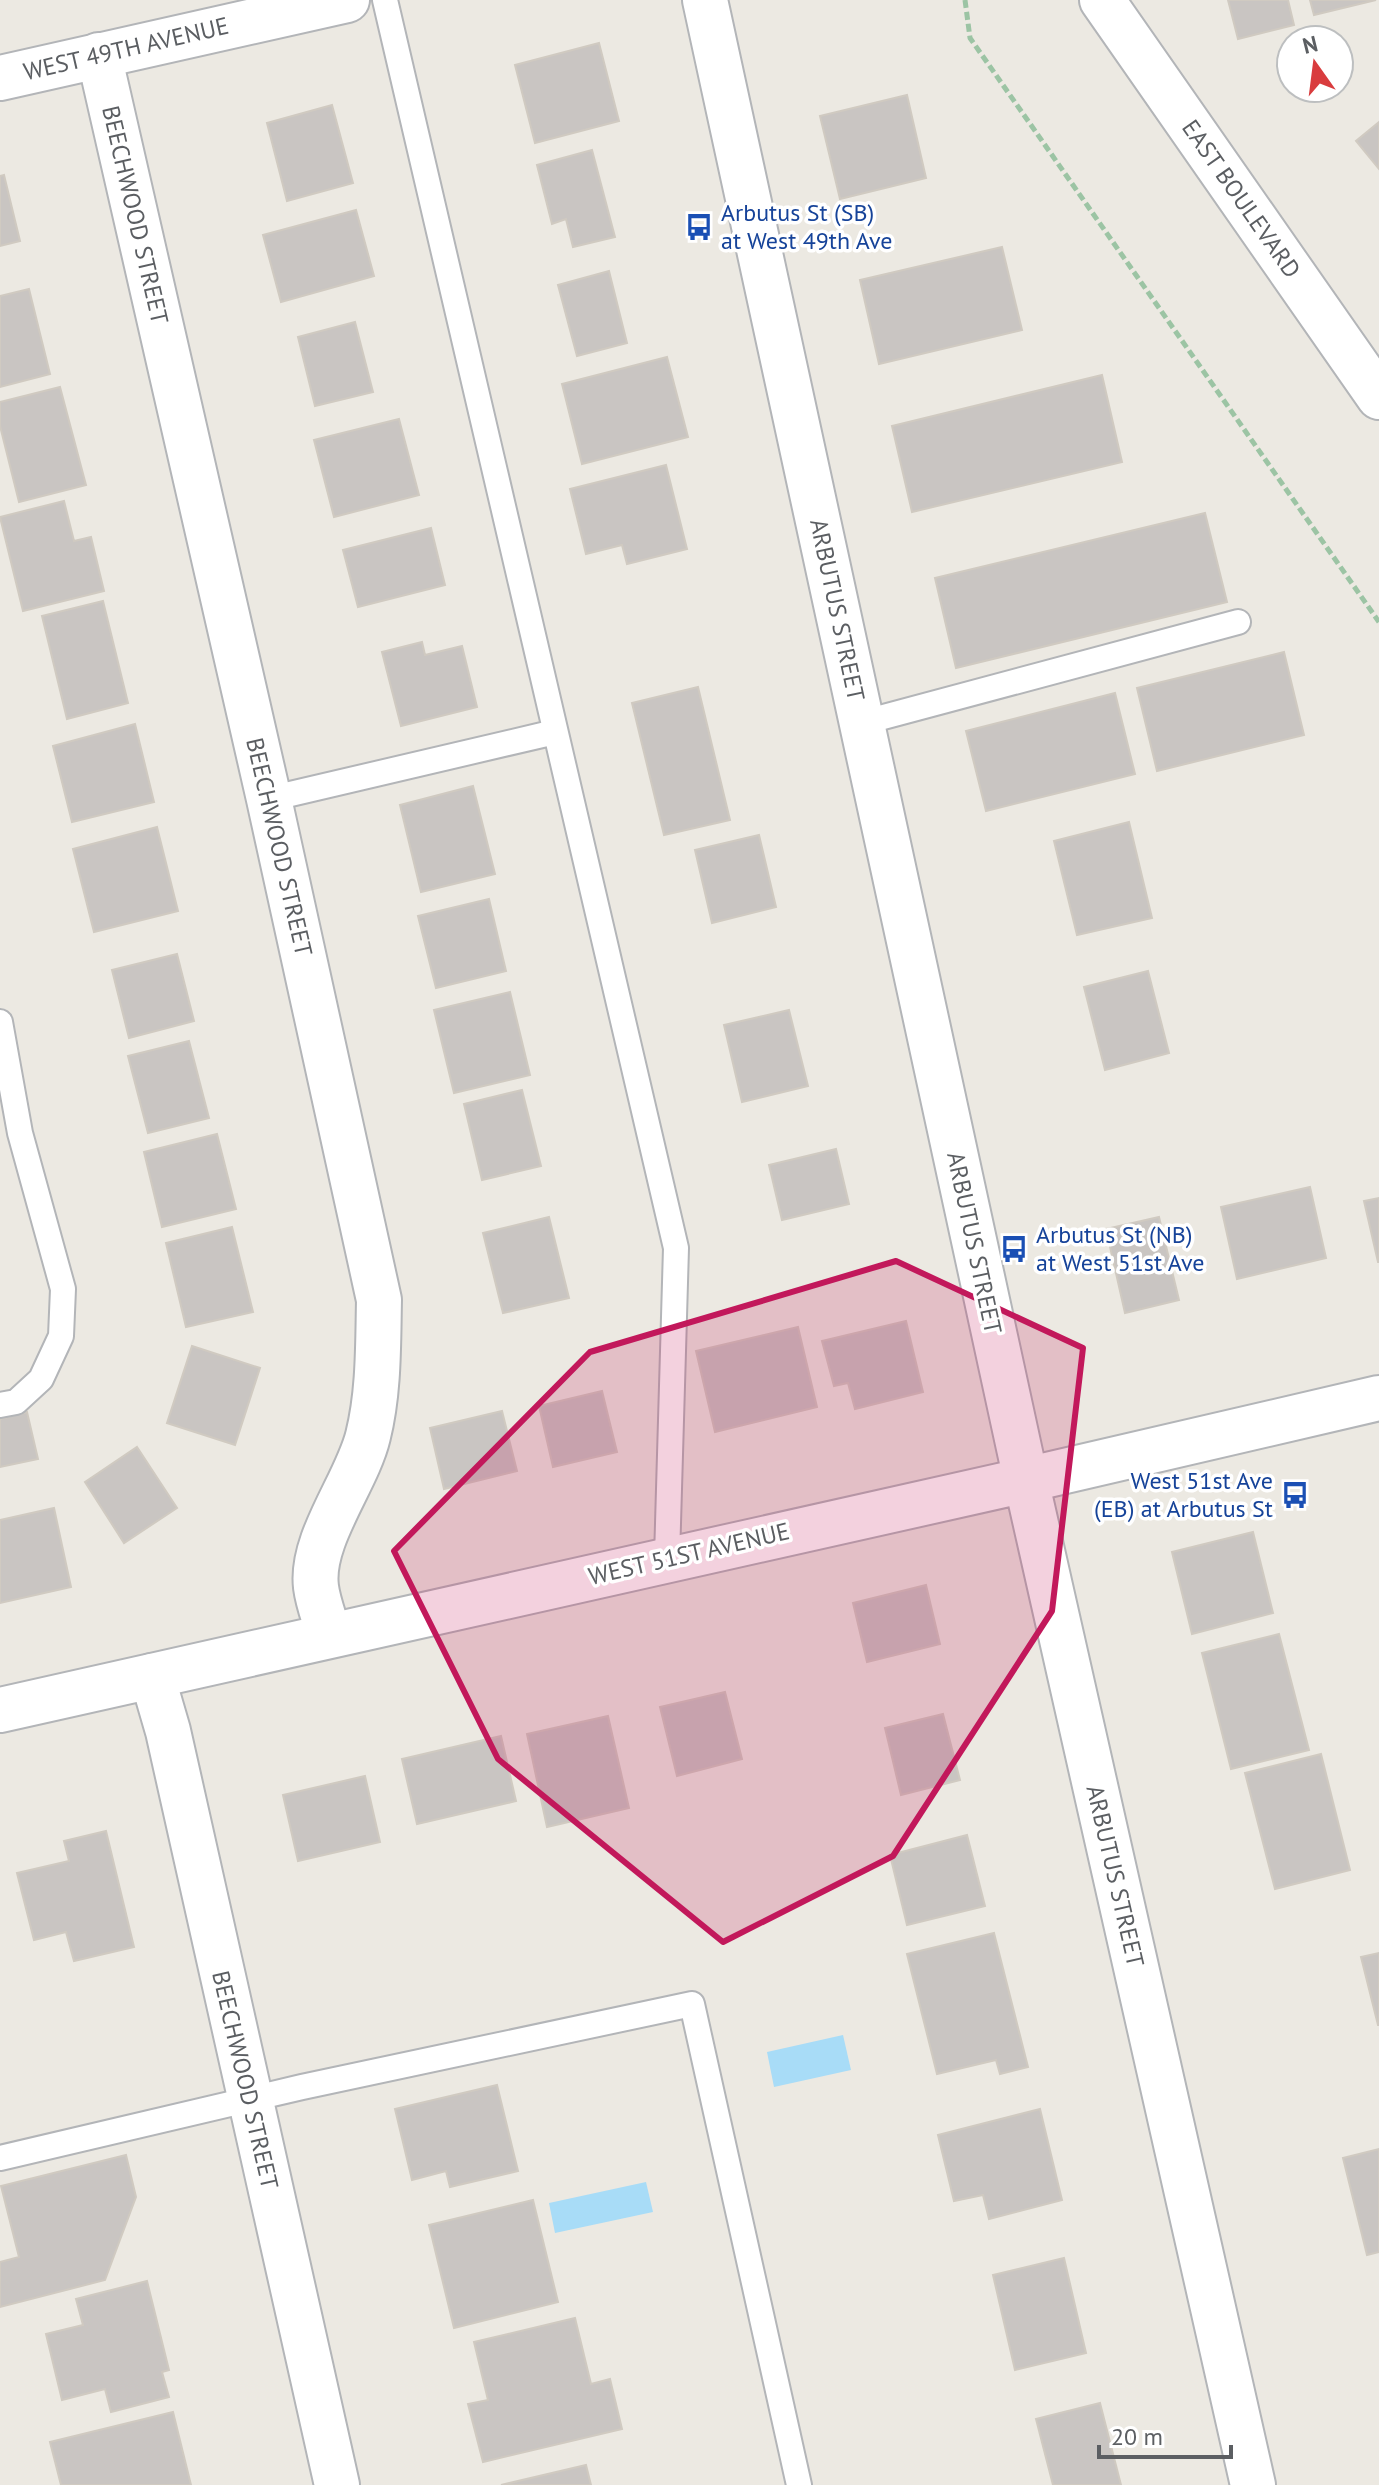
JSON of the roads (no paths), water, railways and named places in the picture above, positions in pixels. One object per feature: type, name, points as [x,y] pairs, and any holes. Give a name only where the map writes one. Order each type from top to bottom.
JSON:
[{"type":"street","name":"WEST 49TH AVENUE","points":[[0,78],[347,0]]},
{"type":"street","name":"ARBUTUS STREET","points":[[705,0],[1026,1480],[1253,2485]]},
{"type":"street","name":"EAST BOULEVARD","points":[[1102,0],[1379,397]]},
{"type":"street","name":"BEECHWOOD STREET","points":[[99,55],[269,799],[379,1300],[378,1368],[368,1437],[325,1538],[317,1569],[316,1586],[329,1635]]},
{"type":"street","name":"WEST 51ST AVENUE","points":[[0,1710],[1379,1398]]},
{"type":"street","name":"BEECHWOOD STREET","points":[[152,1676],[168,1731],[337,2485]]},
{"type":"lane","points":[[385,0],[676,1248],[667,1558]]},
{"type":"lane","points":[[861,723],[1238,622]]},
{"type":"lane","points":[[269,799],[555,732]]},
{"type":"lane","points":[[0,1022],[20,1133],[63,1289],[61,1336],[41,1379],[16,1402],[0,1405]]},
{"type":"lane","points":[[0,2158],[250,2102],[302,2087],[692,2004],[799,2485]]},
{"type":"water","points":[[843,2035],[851,2070],[774,2087],[767,2052]]},
{"type":"water","points":[[646,2182],[653,2212],[555,2233],[549,2203]]},
{"type":"place","name":"Arbutus St (SB) at West 49th Ave","points":[[699,227]]},
{"type":"place","name":"Arbutus St (NB) at West 51st Ave","points":[[1014,1249]]},
{"type":"place","name":"West 51st Ave (EB) at Arbutus St","points":[[1295,1495]]}]
